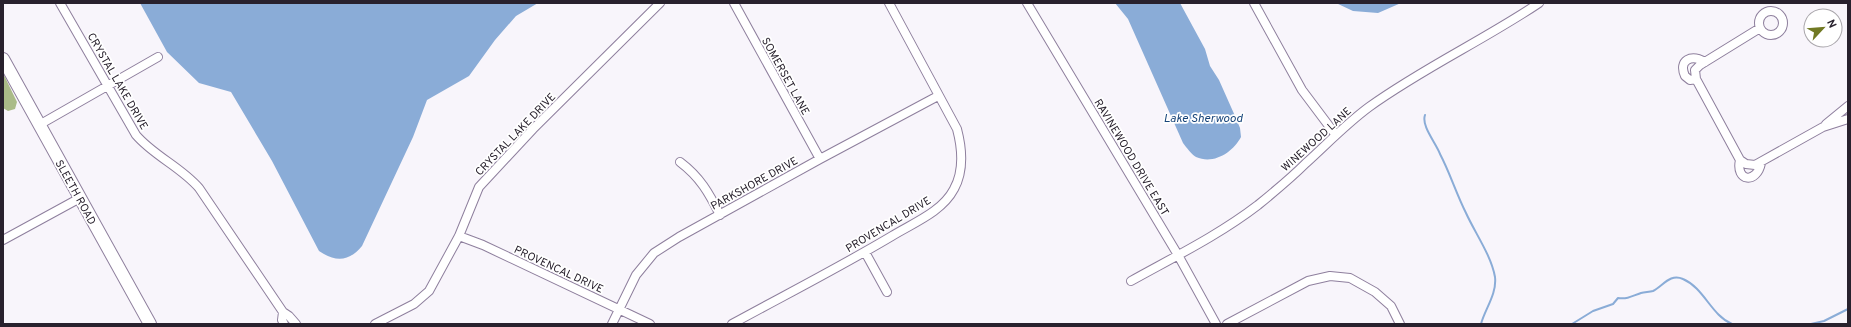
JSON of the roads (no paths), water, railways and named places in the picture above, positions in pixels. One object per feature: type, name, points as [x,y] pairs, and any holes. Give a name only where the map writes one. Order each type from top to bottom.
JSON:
[{"type":"street","name":"CRYSTAL LAKE DRIVE","points":[[60,3],[136,135],[142,143],[192,179],[283,312],[290,316],[296,324]]},
{"type":"street","name":"CRYSTAL LAKE DRIVE","points":[[375,324],[422,298],[429,290],[459,236],[479,187],[533,129],[660,3]]},
{"type":"street","name":"SOMERSET LANE","points":[[734,3],[820,159]]},
{"type":"street","name":"PROVENCAL DRIVE","points":[[732,324],[866,252],[934,211],[947,200],[955,188],[959,172],[962,147],[957,129],[889,3]]},
{"type":"street","name":"RAVINEWOOD DRIVE EAST","points":[[1027,3],[1178,255],[1216,324]]},
{"type":"street","points":[[1254,3],[1302,90],[1335,134]]},
{"type":"street","name":"WINEWOOD LANE","points":[[1131,281],[1226,228],[1258,204],[1304,165],[1335,134],[1369,107],[1401,86],[1506,25],[1539,3]]},
{"type":"street","points":[[1760,28],[1694,70],[1696,79],[1740,160],[1751,165],[1760,163],[1823,127],[1848,106]]},
{"type":"street","points":[[39,125],[158,57]]},
{"type":"street","points":[[1696,79],[1690,80],[1685,76],[1683,66],[1686,60],[1698,58],[1705,62]]},
{"type":"street","name":"SLEETH ROAD","points":[[3,59],[150,324]]},
{"type":"street","name":"PARKSHORE DRIVE","points":[[612,324],[636,275],[654,253],[820,159],[938,96]]},
{"type":"street","points":[[1823,127],[1848,119]]},
{"type":"street","points":[[1740,160],[1739,170],[1746,178],[1752,177],[1756,174],[1760,163]]},
{"type":"street","points":[[680,162],[693,172],[702,182],[720,215]]},
{"type":"street","points":[[3,240],[80,198]]},
{"type":"street","name":"PROVENCAL DRIVE","points":[[459,236],[482,245],[650,324]]},
{"type":"street","points":[[866,252],[887,292]]},
{"type":"street","points":[[1226,324],[1308,281],[1330,276],[1350,278],[1375,292],[1391,306],[1400,324]]},
{"type":"street","name":"CRYSTAL LAKE DRIVE","points":[[283,312],[282,320],[284,324]]},
{"type":"water","points":[[140,3],[538,3],[516,16],[495,40],[469,76],[427,100],[413,137],[362,246],[352,255],[342,259],[325,255],[319,251],[272,161],[231,92],[199,83],[167,52]]},
{"type":"water","name":"Lake Sherwood","points":[[1115,3],[1180,3],[1205,49],[1210,66],[1219,80],[1240,128],[1241,137],[1228,152],[1216,158],[1203,159],[1194,156],[1189,151],[1183,143],[1128,19]]},
{"type":"water","points":[[1336,3],[1401,3],[1378,13],[1353,11]]},
{"type":"waterway","points":[[1425,115],[1424,119],[1427,129],[1444,161],[1462,206],[1486,252],[1493,269],[1495,277],[1493,295],[1481,324]]},
{"type":"waterway","points":[[1572,324],[1593,311],[1613,304],[1618,298],[1628,298],[1641,293],[1653,291],[1670,279],[1674,278],[1683,279],[1690,283],[1718,314],[1732,324]]},
{"type":"waterway","points":[[1811,324],[1824,321],[1848,309]]}]
